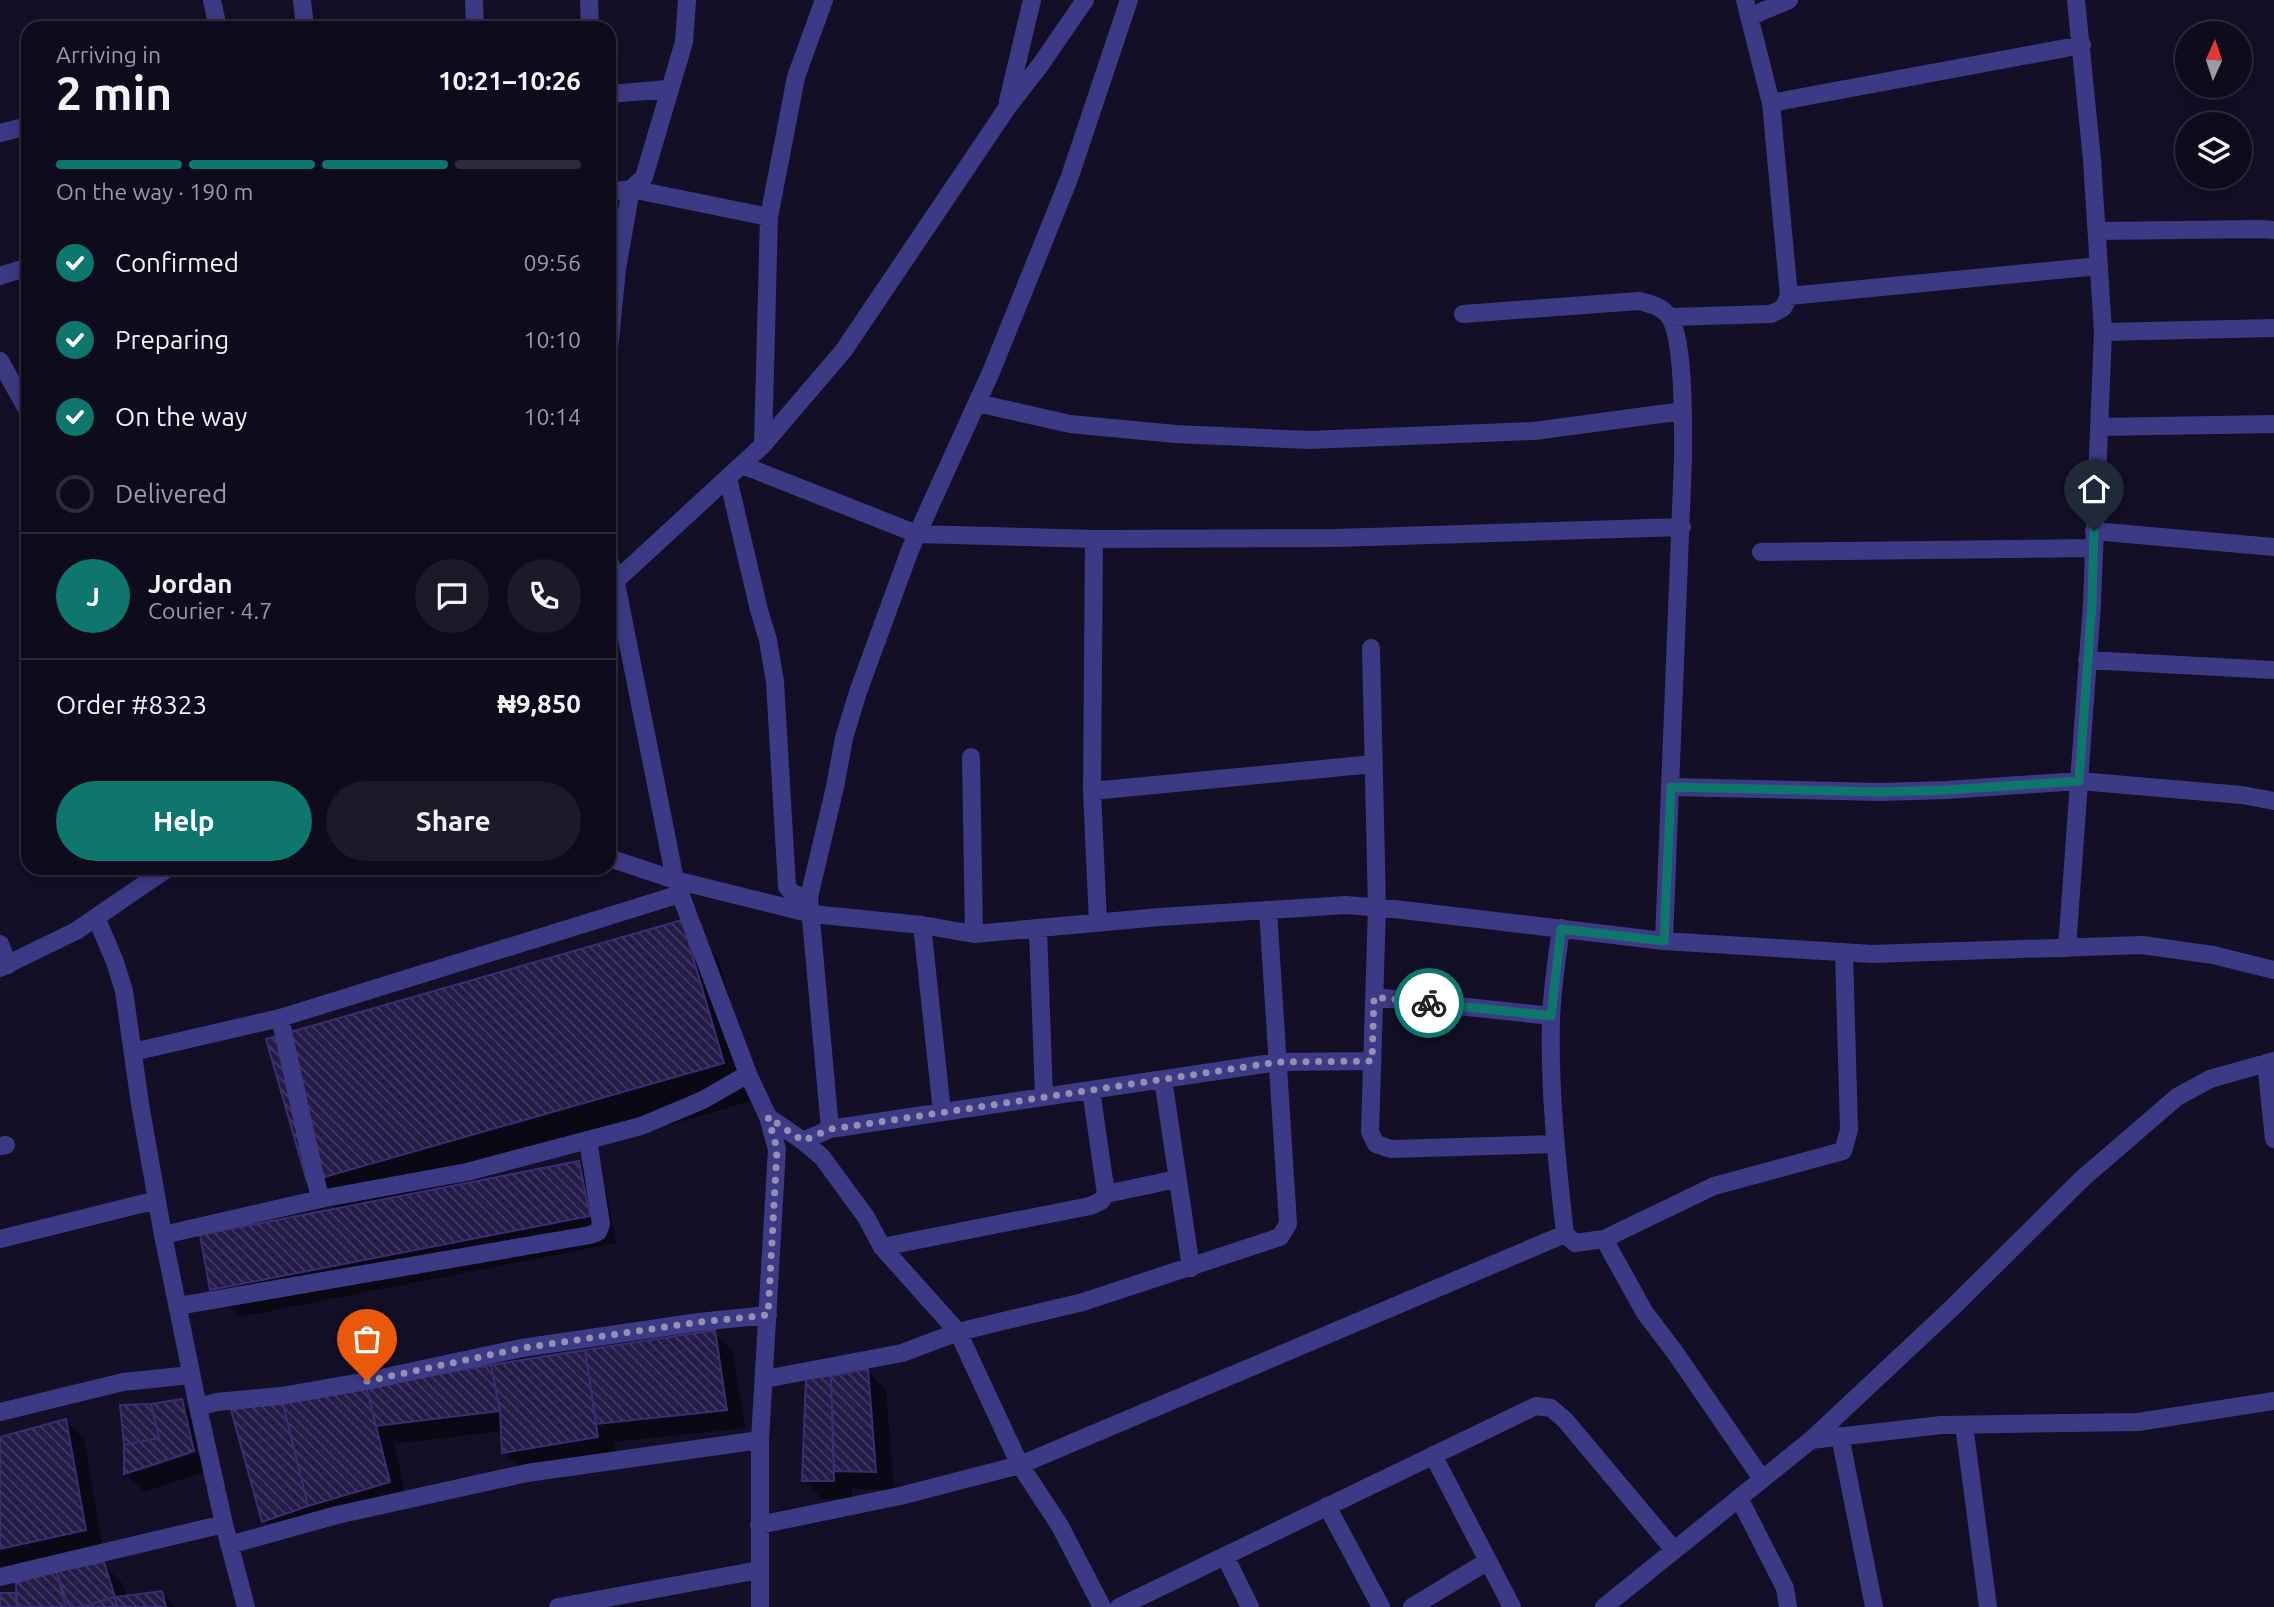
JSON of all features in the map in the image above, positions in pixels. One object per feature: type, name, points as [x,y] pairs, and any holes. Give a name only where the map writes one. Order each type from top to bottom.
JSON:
[{"type":"street","points":[[212,0],[216,21]]},
{"type":"street","points":[[302,0],[304,21]]},
{"type":"street","points":[[474,0],[475,21]]},
{"type":"street","points":[[589,0],[590,21]]},
{"type":"street","points":[[616,279],[631,189],[644,177],[684,42],[687,0]]},
{"type":"street","points":[[763,445],[769,217],[796,77],[824,0]]},
{"type":"street","points":[[1007,108],[1032,0]]},
{"type":"street","points":[[616,581],[763,445],[844,350],[1007,108],[1085,0]]},
{"type":"street","points":[[830,1129],[811,905],[844,738],[858,692],[917,534],[976,403],[1069,179],[1129,0]]},
{"type":"street","points":[[1670,317],[1771,314],[1783,308],[1789,296],[1771,103],[1747,9],[1789,0]]},
{"type":"street","points":[[2067,948],[2087,660],[2103,332],[2081,1]]},
{"type":"street","points":[[1771,103],[2082,45]]},
{"type":"street","points":[[616,93],[668,89]]},
{"type":"street","points":[[0,133],[21,128]]},
{"type":"street","points":[[616,191],[631,189],[769,217]]},
{"type":"street","points":[[2097,231],[2274,230]]},
{"type":"street","points":[[1789,296],[2099,266]]},
{"type":"street","points":[[0,276],[21,269]]},
{"type":"street","points":[[1463,314],[1639,301],[1661,308],[1670,317],[1679,349],[1683,411],[1682,527],[1664,941]]},
{"type":"street","points":[[2103,332],[2274,328]]},
{"type":"street","points":[[0,361],[21,398]]},
{"type":"street","points":[[976,403],[1070,424],[1175,434],[1309,440],[1534,431],[1683,411]]},
{"type":"street","points":[[2099,427],[2274,424]]},
{"type":"street","points":[[742,465],[917,534],[1094,539],[1336,538],[1682,527]]},
{"type":"street","points":[[728,478],[768,640],[775,682],[787,887],[811,905]]},
{"type":"street","points":[[1094,539],[1091,791],[1098,923]]},
{"type":"street","points":[[1761,552],[2094,539],[2274,547]]},
{"type":"street","points":[[616,603],[678,887],[748,1074],[768,1117],[777,1149],[760,1440],[760,1607]]},
{"type":"street","points":[[1371,648],[1377,908],[1370,1132],[1376,1144],[1391,1149],[1555,1144]]},
{"type":"street","points":[[2087,660],[2274,670]]},
{"type":"street","points":[[971,757],[974,934]]},
{"type":"street","points":[[1091,791],[1374,764]]},
{"type":"street","points":[[1671,787],[1880,792],[2079,781],[2242,795],[2274,801]]},
{"type":"street","points":[[616,861],[678,887],[811,905],[974,934],[1346,905],[1664,941],[1872,954],[2141,945],[2213,955],[2274,970]]},
{"type":"street","points":[[0,944],[4,966],[76,931],[158,875]]},
{"type":"street","points":[[132,1052],[280,1018],[678,887]]},
{"type":"street","points":[[765,1379],[902,1353],[958,1332],[1083,1302],[1280,1237],[1288,1224],[1268,911]]},
{"type":"street","points":[[96,917],[124,991],[163,1235],[224,1524],[246,1607]]},
{"type":"street","points":[[922,925],[942,1112]]},
{"type":"street","points":[[1038,929],[1044,1097]]},
{"type":"street","points":[[1561,929],[1551,1016],[1550,1065],[1564,1234],[1575,1243],[1604,1239],[1714,1186],[1843,1151],[1849,1130],[1844,952]]},
{"type":"street","points":[[1374,997],[1551,1016]]},
{"type":"street","points":[[280,1018],[320,1199]]},
{"type":"street","points":[[803,1141],[830,1129],[1278,1062],[1372,1061]]},
{"type":"street","points":[[1604,1607],[1811,1440],[1943,1316],[2083,1178],[2177,1097],[2210,1079],[2270,1062],[2274,1139]]},
{"type":"street","points":[[163,1235],[320,1199],[467,1172],[641,1126],[703,1101],[748,1074]]},
{"type":"street","points":[[1163,1079],[1191,1268]]},
{"type":"street","points":[[1091,1090],[1106,1194]]},
{"type":"street","points":[[768,1117],[822,1157],[866,1217],[882,1247],[958,1332],[1020,1465],[1060,1526],[1102,1607]]},
{"type":"street","points":[[178,1306],[598,1232],[600,1224],[588,1140]]},
{"type":"street","points":[[882,1247],[1090,1206],[1101,1201],[1106,1194],[1177,1179]]},
{"type":"street","points":[[0,1239],[157,1200]]},
{"type":"street","points":[[759,1525],[900,1496],[1020,1465],[1564,1234]]},
{"type":"street","points":[[1604,1239],[1645,1313],[1762,1479]]},
{"type":"street","points":[[198,1407],[355,1383],[522,1348],[699,1322],[768,1315]]},
{"type":"street","points":[[0,1412],[123,1382],[191,1375]]},
{"type":"street","points":[[1811,1440],[1964,1425],[2138,1422],[2274,1401]]},
{"type":"street","points":[[1119,1607],[1536,1406],[1551,1408],[1565,1420],[1674,1550]]},
{"type":"street","points":[[1964,1425],[1987,1607]]},
{"type":"street","points":[[1840,1436],[1874,1607]]},
{"type":"street","points":[[229,1545],[337,1514],[514,1476],[760,1440]]},
{"type":"street","points":[[1433,1455],[1512,1607]]},
{"type":"street","points":[[1739,1498],[1785,1588],[1788,1607]]},
{"type":"street","points":[[1327,1506],[1381,1607]]},
{"type":"street","points":[[0,1577],[224,1524]]},
{"type":"street","points":[[1225,1556],[1250,1607]]},
{"type":"street","points":[[1412,1607],[1488,1561]]},
{"type":"street","points":[[558,1607],[760,1570]]},
{"type":"building","points":[[682,920],[724,1063],[307,1182],[266,1039]]},
{"type":"building","points":[[579,1161],[590,1216],[210,1290],[200,1235]]},
{"type":"building","points":[[715,1330],[727,1410],[596,1424],[585,1350]]},
{"type":"building","points":[[585,1350],[598,1437],[502,1453],[500,1411],[491,1365]]},
{"type":"building","points":[[491,1365],[500,1411],[376,1426],[366,1386]]},
{"type":"building","points":[[868,1369],[876,1472],[834,1471],[831,1376]]},
{"type":"building","points":[[831,1376],[834,1481],[802,1481],[806,1377]]},
{"type":"building","points":[[366,1386],[390,1482],[308,1506],[282,1400]]},
{"type":"building","points":[[182,1399],[194,1451],[124,1474],[124,1445],[159,1438],[151,1404]]},
{"type":"building","points":[[282,1400],[308,1506],[262,1522],[231,1410]]},
{"type":"building","points":[[151,1404],[159,1438],[124,1445],[120,1405]]},
{"type":"building","points":[[66,1419],[86,1530],[0,1549],[0,1437]]},
{"type":"building","points":[[104,1562],[115,1597],[81,1607],[69,1607],[56,1571]]},
{"type":"building","points":[[56,1571],[66,1607],[17,1607],[16,1583]]},
{"type":"building","points":[[162,1591],[166,1607],[117,1607],[115,1597]]},
{"type":"building","points":[[0,1593],[15,1593],[17,1607],[0,1607]]},
{"type":"building","points":[[115,1597],[117,1607],[81,1607]]},
{"type":"way so far","points":[[367,1381],[522,1348],[699,1322],[768,1315],[777,1149],[768,1117],[803,1141],[830,1129],[1278,1062],[1372,1061],[1374,997],[1429,1003]]},
{"type":"route","points":[[1429,1003],[1551,1016],[1561,929],[1664,941],[1671,787],[1880,792],[2079,781],[2092,603],[2094,531]]}]
